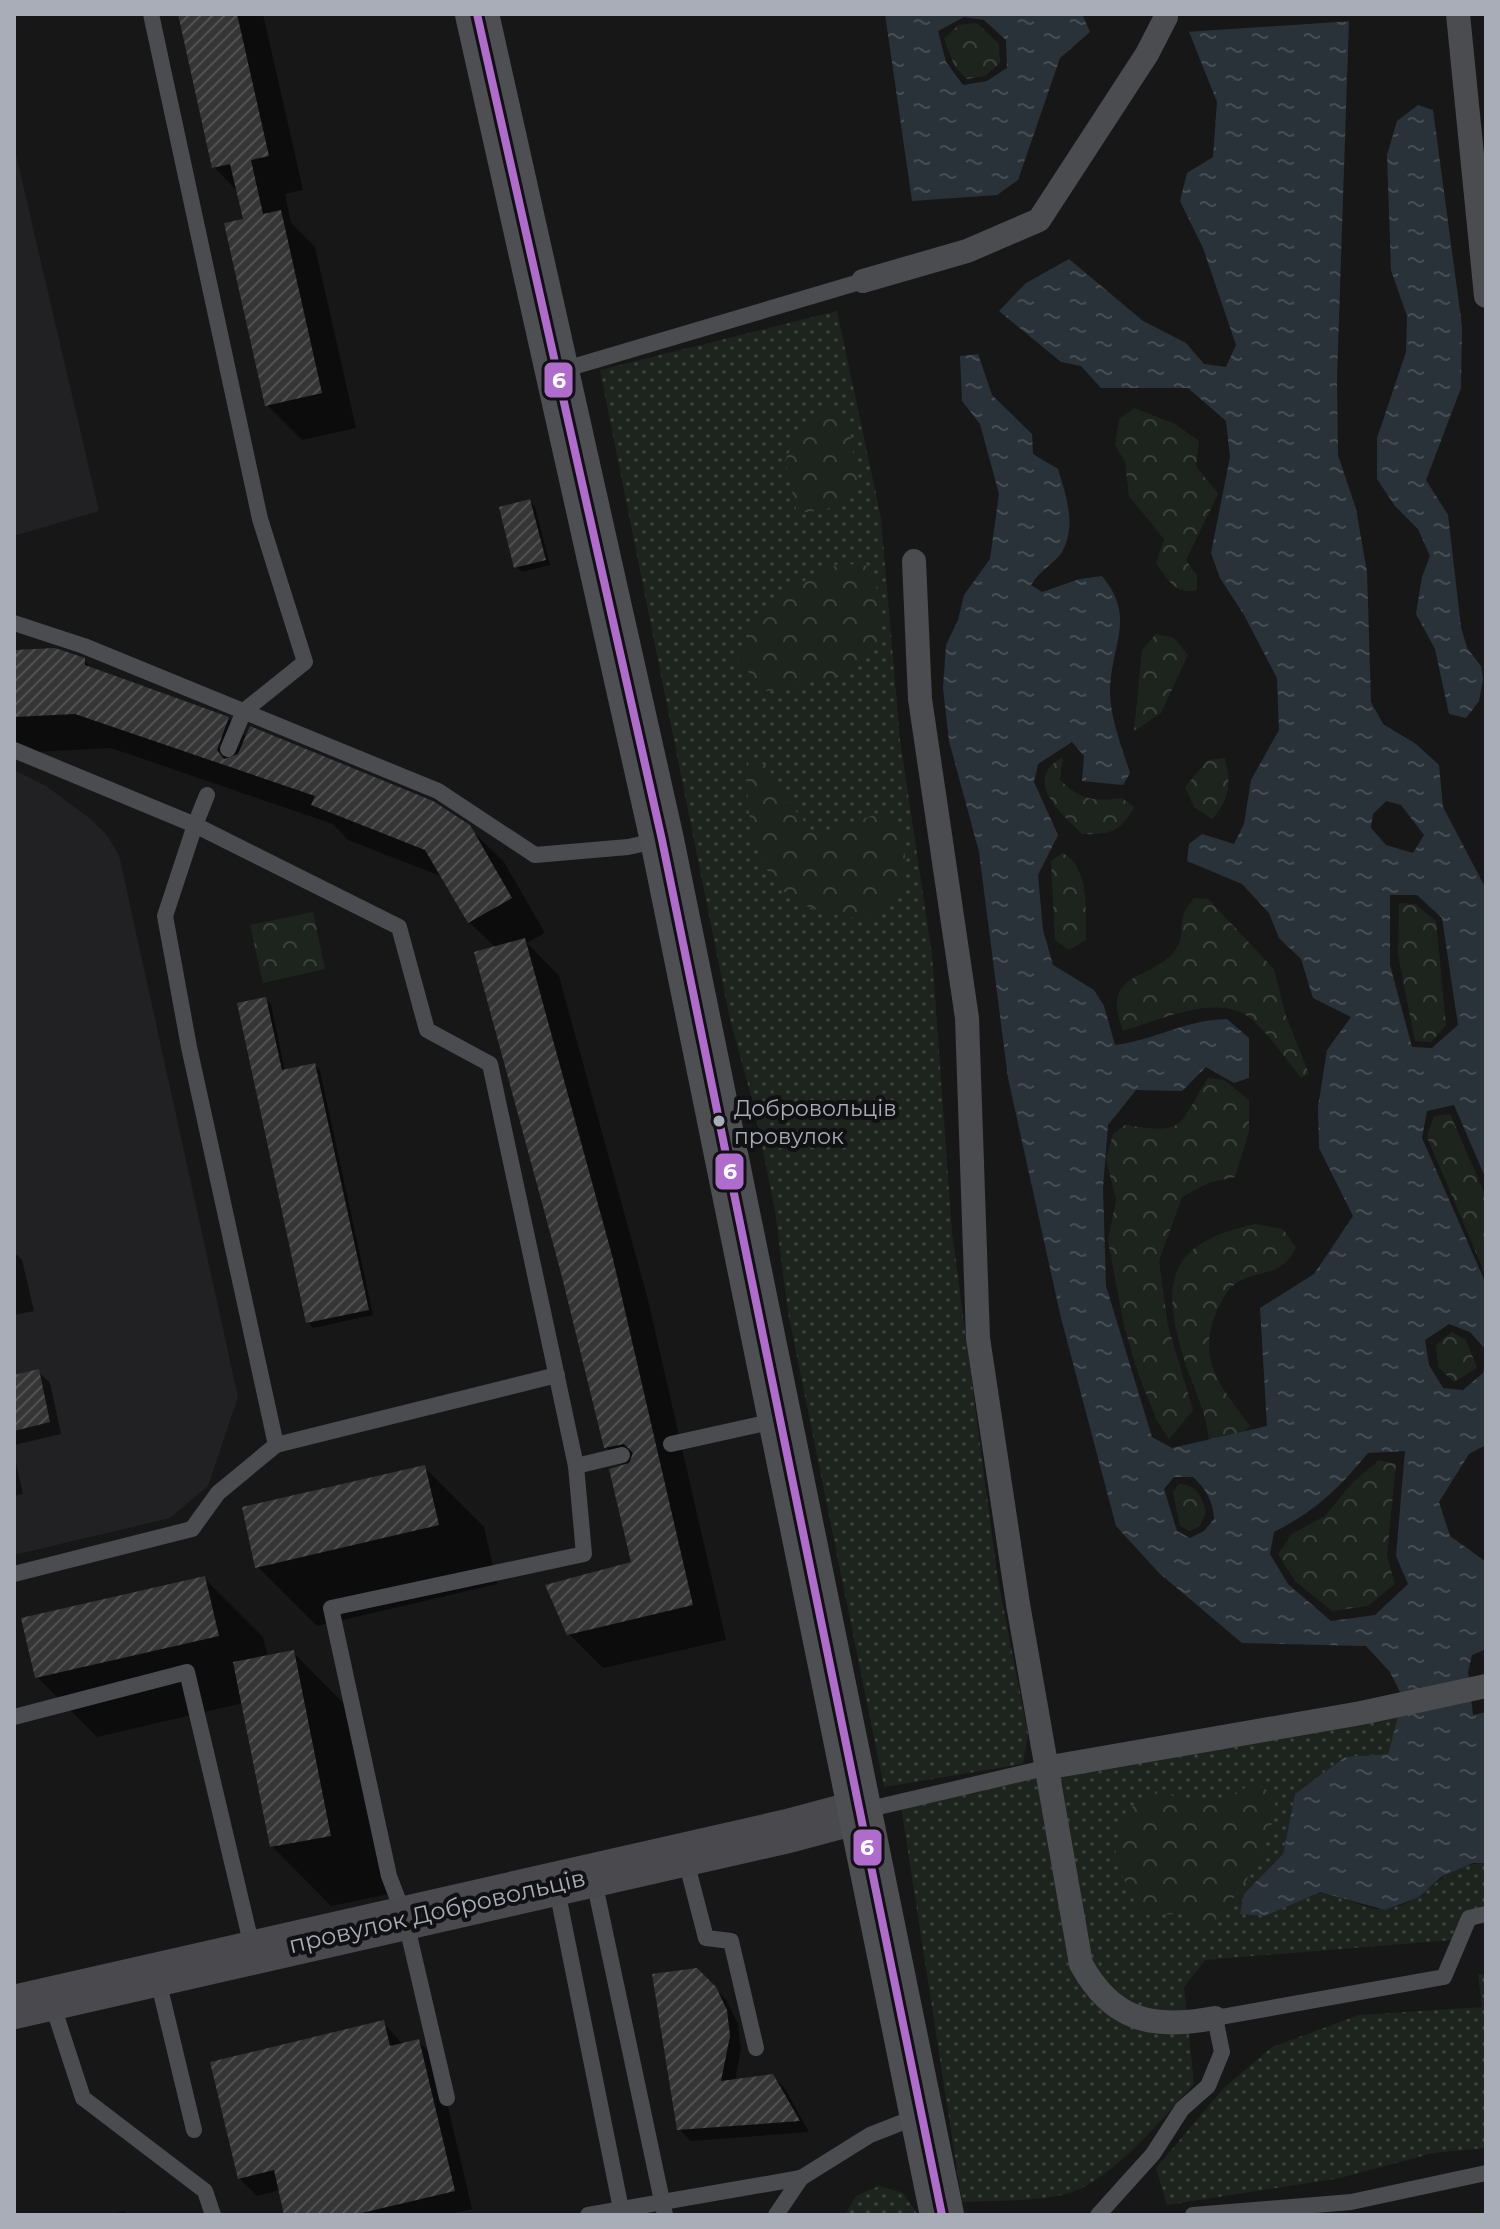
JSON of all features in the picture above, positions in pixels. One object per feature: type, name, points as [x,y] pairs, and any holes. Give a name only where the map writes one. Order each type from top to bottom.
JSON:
[{"type":"main road","points":[[477,14],[662,840],[942,2215]]},
{"type":"main road","name":"провулок Добровольців","points":[[32,2003],[684,1855],[859,1812]]},
{"type":"street","points":[[1458,14],[1486,296]]},
{"type":"street","points":[[863,281],[967,251],[1039,220],[1147,54],[1166,17]]},
{"type":"street","points":[[914,561],[920,699],[967,1018],[978,1338],[1045,1768],[1081,1964],[1096,1990],[1113,2008],[1161,2022],[1187,2023],[1215,2018]]},
{"type":"street","points":[[1045,1768],[1361,1713],[1482,1688]]},
{"type":"lane","points":[[151,14],[260,519],[305,662],[244,711],[228,749]]},
{"type":"lane","points":[[558,371],[863,281]]},
{"type":"lane","points":[[14,623],[84,646],[438,791],[535,855],[628,847],[662,840]]},
{"type":"lane","points":[[14,750],[195,825],[399,927],[427,1030],[490,1064],[576,1466],[584,1554],[331,1608],[389,1876],[405,1918],[447,2098]]},
{"type":"lane","points":[[207,795],[165,916],[189,1047],[276,1445]]},
{"type":"lane","points":[[14,1574],[192,1529],[218,1493],[276,1445],[557,1375]]},
{"type":"lane","points":[[671,1444],[781,1420]]},
{"type":"lane","points":[[576,1466],[622,1455]]},
{"type":"lane","points":[[14,1717],[187,1672],[253,1952]]},
{"type":"lane","points":[[859,1812],[1045,1768]]},
{"type":"lane","points":[[684,1855],[706,1938],[731,1941],[756,2048]]},
{"type":"lane","points":[[575,1880],[664,2208]]},
{"type":"lane","points":[[575,1880],[621,2209]]},
{"type":"lane","points":[[1098,2215],[1153,2154],[1182,2109],[1208,2086],[1222,2052],[1215,2018],[1444,1977],[1469,1918],[1486,1914]]},
{"type":"lane","points":[[157,1974],[194,2130]]},
{"type":"lane","points":[[32,2003],[83,2098],[205,2191],[213,2215]]},
{"type":"lane","points":[[588,2215],[621,2209],[664,2208],[801,2178],[870,2135],[922,2115]]},
{"type":"lane","points":[[1193,2215],[1351,2202],[1486,2173]]},
{"type":"lane","points":[[776,2215],[801,2178]]},
{"type":"shaded area","points":[[14,146],[99,511],[14,536]]},
{"type":"shaded area","points":[[14,770],[46,786],[88,817],[106,834],[119,855],[238,1397],[208,1486],[170,1518],[14,1555]]},
{"type":"green space","points":[[977,23],[999,44],[1000,63],[985,76],[967,79],[955,67],[944,39],[958,25]]},
{"type":"green space","points":[[837,311],[881,518],[900,740],[932,955],[952,1232],[998,1580],[1028,1734],[1023,1764],[884,1787],[788,1312],[775,1210],[754,1107],[730,1019],[600,370]],"holes":[[[789,803],[816,836],[882,813],[763,865]]]},
{"type":"green space","points":[[834,406],[849,428],[859,488],[826,510],[797,513],[785,460],[806,420]]},
{"type":"green space","points":[[1134,408],[1175,424],[1199,441],[1196,466],[1218,494],[1186,560],[1197,576],[1197,590],[1178,588],[1164,575],[1156,563],[1164,539],[1129,496],[1125,462],[1115,445],[1119,419]]},
{"type":"green space","points":[[840,563],[868,566],[880,598],[882,624],[876,644],[863,660],[844,671],[821,680],[766,691],[738,660],[756,616],[792,587]]},
{"type":"green space","points":[[1156,634],[1174,638],[1188,655],[1161,713],[1134,731],[1142,650]]},
{"type":"green space","points":[[1063,757],[1060,780],[1074,792],[1104,800],[1122,798],[1134,807],[1119,827],[1100,834],[1082,834],[1056,806],[1045,786],[1045,776],[1051,766]]},
{"type":"green space","points":[[749,758],[767,766],[789,803],[816,836],[882,812],[905,829],[905,887],[867,919],[817,910],[789,896],[766,869],[753,833],[749,813]]},
{"type":"green space","points":[[1225,758],[1228,791],[1212,819],[1194,807],[1185,787],[1208,760]]},
{"type":"green space","points":[[1063,853],[1078,870],[1086,904],[1086,940],[1069,950],[1055,940],[1051,861]]},
{"type":"green space","points":[[1194,898],[1208,899],[1274,969],[1286,1016],[1309,1074],[1301,1078],[1255,1022],[1238,1011],[1195,1009],[1123,1031],[1117,1011],[1118,997],[1123,987],[1176,949],[1184,913]]},
{"type":"green space","points":[[1399,903],[1415,904],[1436,921],[1446,1025],[1431,1042],[1415,1041],[1398,955]]},
{"type":"green space","points":[[313,912],[325,969],[263,983],[250,925]]},
{"type":"green space","points":[[1208,1078],[1224,1080],[1249,1100],[1249,1131],[1235,1177],[1208,1183],[1182,1197],[1159,1261],[1168,1326],[1193,1410],[1169,1439],[1157,1421],[1124,1326],[1108,1240],[1116,1200],[1106,1159],[1113,1134],[1125,1125],[1160,1129],[1178,1124]]},
{"type":"green space","points":[[1450,1114],[1486,1197],[1486,1276],[1427,1137],[1434,1116]]},
{"type":"green space","points":[[1256,1224],[1283,1229],[1296,1248],[1283,1265],[1235,1284],[1223,1298],[1215,1315],[1210,1332],[1211,1362],[1222,1387],[1250,1426],[1233,1441],[1209,1444],[1204,1415],[1178,1339],[1173,1314],[1172,1291],[1176,1272],[1186,1256],[1202,1243],[1225,1232]]},
{"type":"green space","points":[[1452,1332],[1466,1340],[1477,1368],[1454,1382],[1438,1367],[1436,1345]]},
{"type":"green space","points":[[1379,1460],[1396,1464],[1387,1556],[1395,1584],[1368,1606],[1332,1611],[1295,1581],[1278,1554],[1292,1534],[1325,1516],[1352,1483]]},
{"type":"green space","points":[[1179,1484],[1195,1489],[1206,1512],[1200,1526],[1190,1531],[1180,1526],[1173,1493]]},
{"type":"green space","points":[[1402,1705],[1388,1754],[1345,1757],[1295,1794],[1283,1854],[1244,1894],[1265,1916],[1316,1893],[1338,1896],[1380,1910],[1388,1909],[1414,1899],[1459,1869],[1486,1863],[1486,1916],[1452,1940],[1205,1960],[1184,1987],[1194,2084],[1134,2149],[1098,2178],[1062,2195],[1025,2200],[962,2202],[900,1799]]},
{"type":"green space","points":[[1254,1783],[1276,1795],[1274,1815],[1263,1851],[1254,1868],[1220,1914],[1207,1929],[1183,1914],[1141,1915],[1114,1858],[1126,1811],[1156,1791],[1206,1800],[1228,1796]]},
{"type":"green space","points":[[1478,1974],[1486,1974],[1486,2148],[1433,2153],[1340,2178],[1167,2205],[1156,2168],[1223,2089],[1272,2047],[1359,2015],[1482,2007]]},
{"type":"green space","points":[[879,2186],[903,2193],[918,2215],[845,2215],[856,2196]]},
{"type":"water","points":[[885,14],[1083,16],[1090,32],[1060,58],[1018,180],[997,195],[912,201]],"holes":[[[964,17],[984,20],[1006,40],[1007,68],[987,81],[963,85],[946,62],[938,31]]]},
{"type":"water","points":[[1349,19],[1337,378],[1338,455],[1356,509],[1367,572],[1371,702],[1383,724],[1416,744],[1439,765],[1443,807],[1486,889],[1486,1179],[1454,1105],[1427,1111],[1422,1138],[1486,1284],[1486,1350],[1470,1332],[1449,1324],[1425,1340],[1429,1365],[1443,1388],[1463,1390],[1483,1373],[1486,1358],[1486,1445],[1469,1454],[1439,1502],[1450,1536],[1486,1562],[1486,1649],[1472,1655],[1468,1672],[1473,1715],[1486,1712],[1486,1863],[1473,1863],[1441,1877],[1419,1897],[1385,1910],[1320,1892],[1265,1916],[1240,1914],[1244,1894],[1283,1854],[1295,1794],[1345,1757],[1388,1754],[1403,1698],[1390,1672],[1366,1646],[1242,1643],[1159,1573],[1116,1526],[1061,1318],[1008,1078],[979,852],[949,741],[943,688],[946,645],[958,620],[964,595],[990,559],[999,494],[980,424],[962,401],[960,356],[978,354],[992,395],[1032,434],[1033,454],[1058,469],[1067,500],[1069,531],[1062,552],[1031,585],[1042,592],[1080,579],[1102,576],[1118,604],[1120,617],[1110,699],[1130,773],[1123,785],[1082,781],[1084,756],[1072,742],[1038,764],[1034,782],[1058,835],[1038,875],[1043,930],[1053,965],[1094,990],[1104,1006],[1115,1045],[1197,1023],[1227,1019],[1249,1038],[1249,1078],[1234,1083],[1206,1067],[1182,1091],[1136,1090],[1108,1125],[1103,1188],[1106,1286],[1152,1437],[1172,1448],[1267,1426],[1260,1308],[1314,1274],[1353,1216],[1319,1148],[1318,1107],[1327,1050],[1351,1017],[1313,998],[1301,959],[1279,938],[1269,913],[1242,884],[1187,861],[1189,844],[1202,834],[1234,844],[1244,824],[1251,780],[1279,730],[1277,678],[1244,615],[1220,578],[1211,553],[1230,457],[1226,421],[1188,388],[1101,388],[1081,366],[1061,362],[999,311],[1026,283],[1069,259],[1143,321],[1186,343],[1204,364],[1226,367],[1236,345],[1203,248],[1180,201],[1187,173],[1213,157],[1217,102],[1188,29]],"holes":[[[1386,801],[1401,805],[1424,835],[1413,853],[1386,845],[1371,828],[1373,814]],[[1390,895],[1417,895],[1442,918],[1458,1025],[1432,1048],[1412,1047],[1390,965]],[[1405,1451],[1396,1556],[1408,1584],[1375,1615],[1331,1621],[1288,1584],[1270,1554],[1274,1532],[1326,1498],[1368,1453]],[[1174,1477],[1193,1477],[1208,1496],[1214,1519],[1204,1531],[1190,1538],[1177,1531],[1164,1489]]]},
{"type":"water","points":[[1418,105],[1433,110],[1462,326],[1461,388],[1426,480],[1448,515],[1461,627],[1467,648],[1481,666],[1483,679],[1479,701],[1466,718],[1449,714],[1435,649],[1416,614],[1422,577],[1430,556],[1418,529],[1395,506],[1377,479],[1377,438],[1406,352],[1407,316],[1391,270],[1387,155],[1397,121]]},
{"type":"pier","points":[[1182,14],[1354,14],[1353,21],[1185,32]]},
{"type":"building","points":[[178,14],[237,14],[269,156],[251,160],[263,214],[281,210],[322,393],[265,406],[224,223],[243,219],[230,164],[212,168]]},
{"type":"building","points":[[530,499],[546,560],[514,568],[499,507]]},
{"type":"building","points":[[55,648],[85,658],[85,665],[229,717],[217,750],[224,759],[238,754],[250,726],[433,801],[470,825],[512,898],[468,923],[425,850],[311,805],[315,796],[75,714],[14,717],[14,650]]},
{"type":"building","points":[[525,938],[613,1259],[693,1605],[567,1635],[545,1585],[631,1562],[609,1469],[629,1463],[633,1453],[624,1444],[604,1448],[561,1273],[474,952]]},
{"type":"building","points":[[266,997],[282,1070],[315,1063],[369,1310],[306,1323],[237,1003]]},
{"type":"building","points":[[39,1369],[50,1422],[14,1431],[14,1375]]},
{"type":"building","points":[[425,1465],[439,1525],[255,1568],[242,1507]]},
{"type":"building","points":[[205,1576],[219,1636],[35,1678],[21,1618]]},
{"type":"building","points":[[294,1650],[331,1836],[270,1847],[233,1662]]},
{"type":"building","points":[[697,1968],[716,1987],[727,2010],[730,2036],[721,2081],[773,2074],[800,2121],[677,2130],[652,1974]]},
{"type":"building","points":[[384,2020],[390,2046],[419,2039],[455,2191],[353,2215],[284,2215],[274,2170],[238,2179],[210,2062]]},
{"type":"transit line","name":"6","points":[[477,14],[662,840],[942,2215]]},
{"type":"place","name":"Добровольців провулок","points":[[719,1121]]}]
